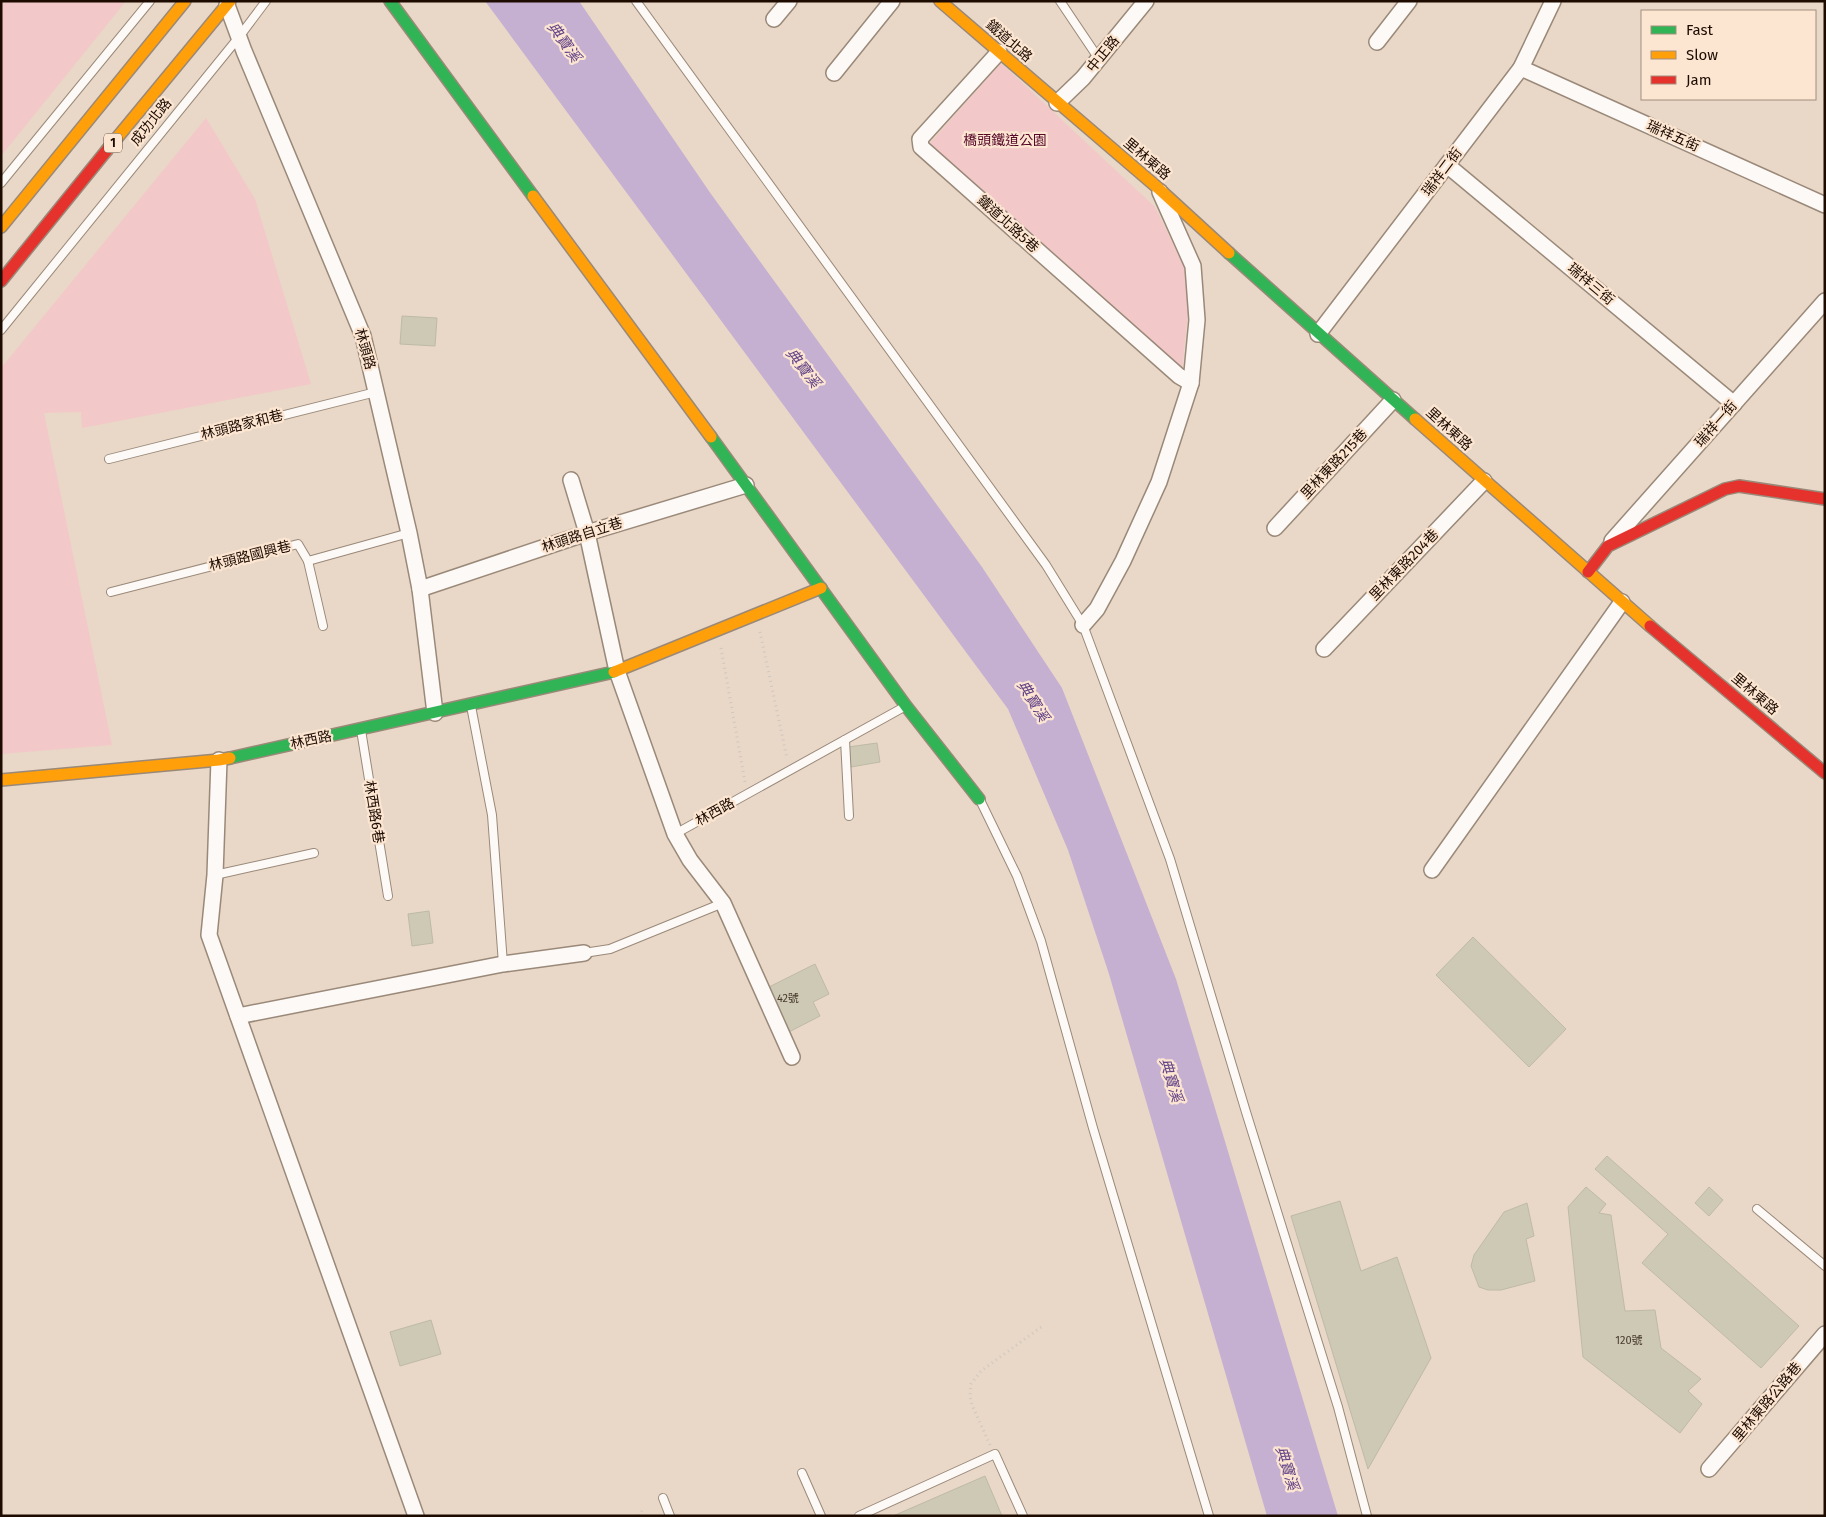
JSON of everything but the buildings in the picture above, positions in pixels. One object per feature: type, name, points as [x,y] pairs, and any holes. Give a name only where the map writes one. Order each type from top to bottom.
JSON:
[{"type":"street","points":[[1,227],[185,1]]},
{"type":"street","points":[[390,1],[746,484],[906,706],[979,798]]},
{"type":"street","points":[[774,19],[789,1]]},
{"type":"street","points":[[834,73],[892,1]]},
{"type":"street","name":"鐵道北路","points":[[940,1],[1057,103]]},
{"type":"street","name":"中正路","points":[[1057,103],[1083,78],[1146,1]]},
{"type":"street","points":[[1377,42],[1409,1]]},
{"type":"street","name":"瑞祥二街","points":[[1318,334],[1521,68],[1553,1]]},
{"type":"street","name":"林頭路","points":[[228,3],[239,38],[363,336],[409,533],[420,589],[435,713]]},
{"type":"street","name":"成功北路","points":[[1,281],[228,3]]},
{"type":"street","name":"鐵道北路5巷","points":[[998,52],[920,139],[920,146],[1179,376],[1191,382]]},
{"type":"street","name":"瑞祥五街","points":[[1521,68],[1825,205]]},
{"type":"street","name":"里林東路","points":[[1057,103],[1158,188],[1318,334],[1622,602],[1825,773]]},
{"type":"street","name":"瑞祥三街","points":[[1447,164],[1734,404]]},
{"type":"street","points":[[1084,625],[1096,610],[1123,561],[1159,482],[1191,382],[1197,320],[1193,266],[1158,188]]},
{"type":"street","name":"瑞祥一街","points":[[1608,546],[1825,301]]},
{"type":"street","name":"里林東路215巷","points":[[1275,528],[1393,400]]},
{"type":"street","points":[[571,480],[587,533],[617,671],[675,834],[690,860],[722,903],[792,1057]]},
{"type":"street","name":"里林東路204巷","points":[[1324,648],[1484,481]]},
{"type":"street","name":"林頭路自立巷","points":[[420,589],[587,533],[746,484]]},
{"type":"street","points":[[1588,572],[1608,546],[1724,489],[1739,486],[1825,499]]},
{"type":"street","name":"林西路","points":[[1,780],[219,760],[617,671],[822,588]]},
{"type":"street","points":[[1432,870],[1622,602]]},
{"type":"street","points":[[219,760],[210,935],[416,1516]]},
{"type":"street","points":[[238,1016],[503,964],[584,953]]},
{"type":"street","name":"里林東路公路巷","points":[[1709,1469],[1825,1334]]},
{"type":"lane","points":[[1,183],[150,1]]},
{"type":"lane","name":"成功北路","points":[[1,330],[239,38],[266,1]]},
{"type":"lane","points":[[636,1],[1046,565],[1084,625],[1170,859],[1338,1407],[1367,1516]]},
{"type":"lane","points":[[1060,1],[1099,59]]},
{"type":"lane","name":"林頭路家和巷","points":[[109,459],[376,392]]},
{"type":"lane","name":"林頭路國興巷","points":[[111,592],[298,544],[308,560],[409,533]]},
{"type":"lane","points":[[308,560],[323,626]]},
{"type":"lane","points":[[471,705],[492,815],[503,964]]},
{"type":"lane","name":"林西路","points":[[675,834],[906,706]]},
{"type":"lane","name":"林西路6巷","points":[[361,729],[388,896]]},
{"type":"lane","points":[[845,740],[849,816]]},
{"type":"lane","points":[[979,798],[1018,876],[1041,941],[1096,1138],[1209,1516]]},
{"type":"lane","points":[[214,875],[314,853]]},
{"type":"lane","points":[[584,953],[610,949],[722,903]]},
{"type":"lane","points":[[1758,1209],[1825,1266]]},
{"type":"lane","points":[[859,1516],[995,1454],[1023,1516]]},
{"type":"lane","points":[[802,1473],[821,1516]]},
{"type":"lane","points":[[663,1498],[670,1516]]},
{"type":"path","points":[[756,615],[790,770]]},
{"type":"path","points":[[718,630],[747,795]]},
{"type":"path","points":[[995,1454],[972,1405],[970,1396],[971,1384],[981,1371],[1044,1325]]},
{"type":"path","points":[[639,1516],[642,1511]]},
{"type":"green space","points":[[1,1],[126,1],[1,156]]},
{"type":"green space","name":"橋頭鐵道公園","points":[[1001,63],[1155,207],[1185,269],[1188,312],[1182,369],[929,144]]},
{"type":"green space","points":[[206,118],[255,199],[311,384],[82,428],[81,412],[44,413],[112,745],[1,754],[1,368]]},
{"type":"water","name":"典寶溪","points":[[485,1],[579,1],[711,194],[982,567],[1062,688],[1176,979],[1338,1516],[1267,1516],[1109,974],[1068,850],[1008,709]]},
{"type":"traffic: fast","points":[[390,1],[533,196]]},
{"type":"traffic: fast","points":[[1229,253],[1415,419]]},
{"type":"traffic: fast","points":[[711,437],[906,706],[979,799]]},
{"type":"traffic: fast","points":[[230,758],[614,672]]},
{"type":"traffic: slow","points":[[1,227],[185,1]]},
{"type":"traffic: slow","points":[[107,150],[230,1]]},
{"type":"traffic: slow","points":[[940,1],[1158,188],[1229,253]]},
{"type":"traffic: slow","points":[[533,196],[711,437]]},
{"type":"traffic: slow","points":[[1415,419],[1650,626]]},
{"type":"traffic: slow","points":[[614,672],[821,588]]},
{"type":"traffic: slow","points":[[1,780],[230,758]]},
{"type":"traffic: jam","points":[[1,281],[107,150]]},
{"type":"traffic: jam","points":[[1588,572],[1608,546],[1725,489],[1739,486],[1825,499]]},
{"type":"traffic: jam","points":[[1650,626],[1825,773]]}]
